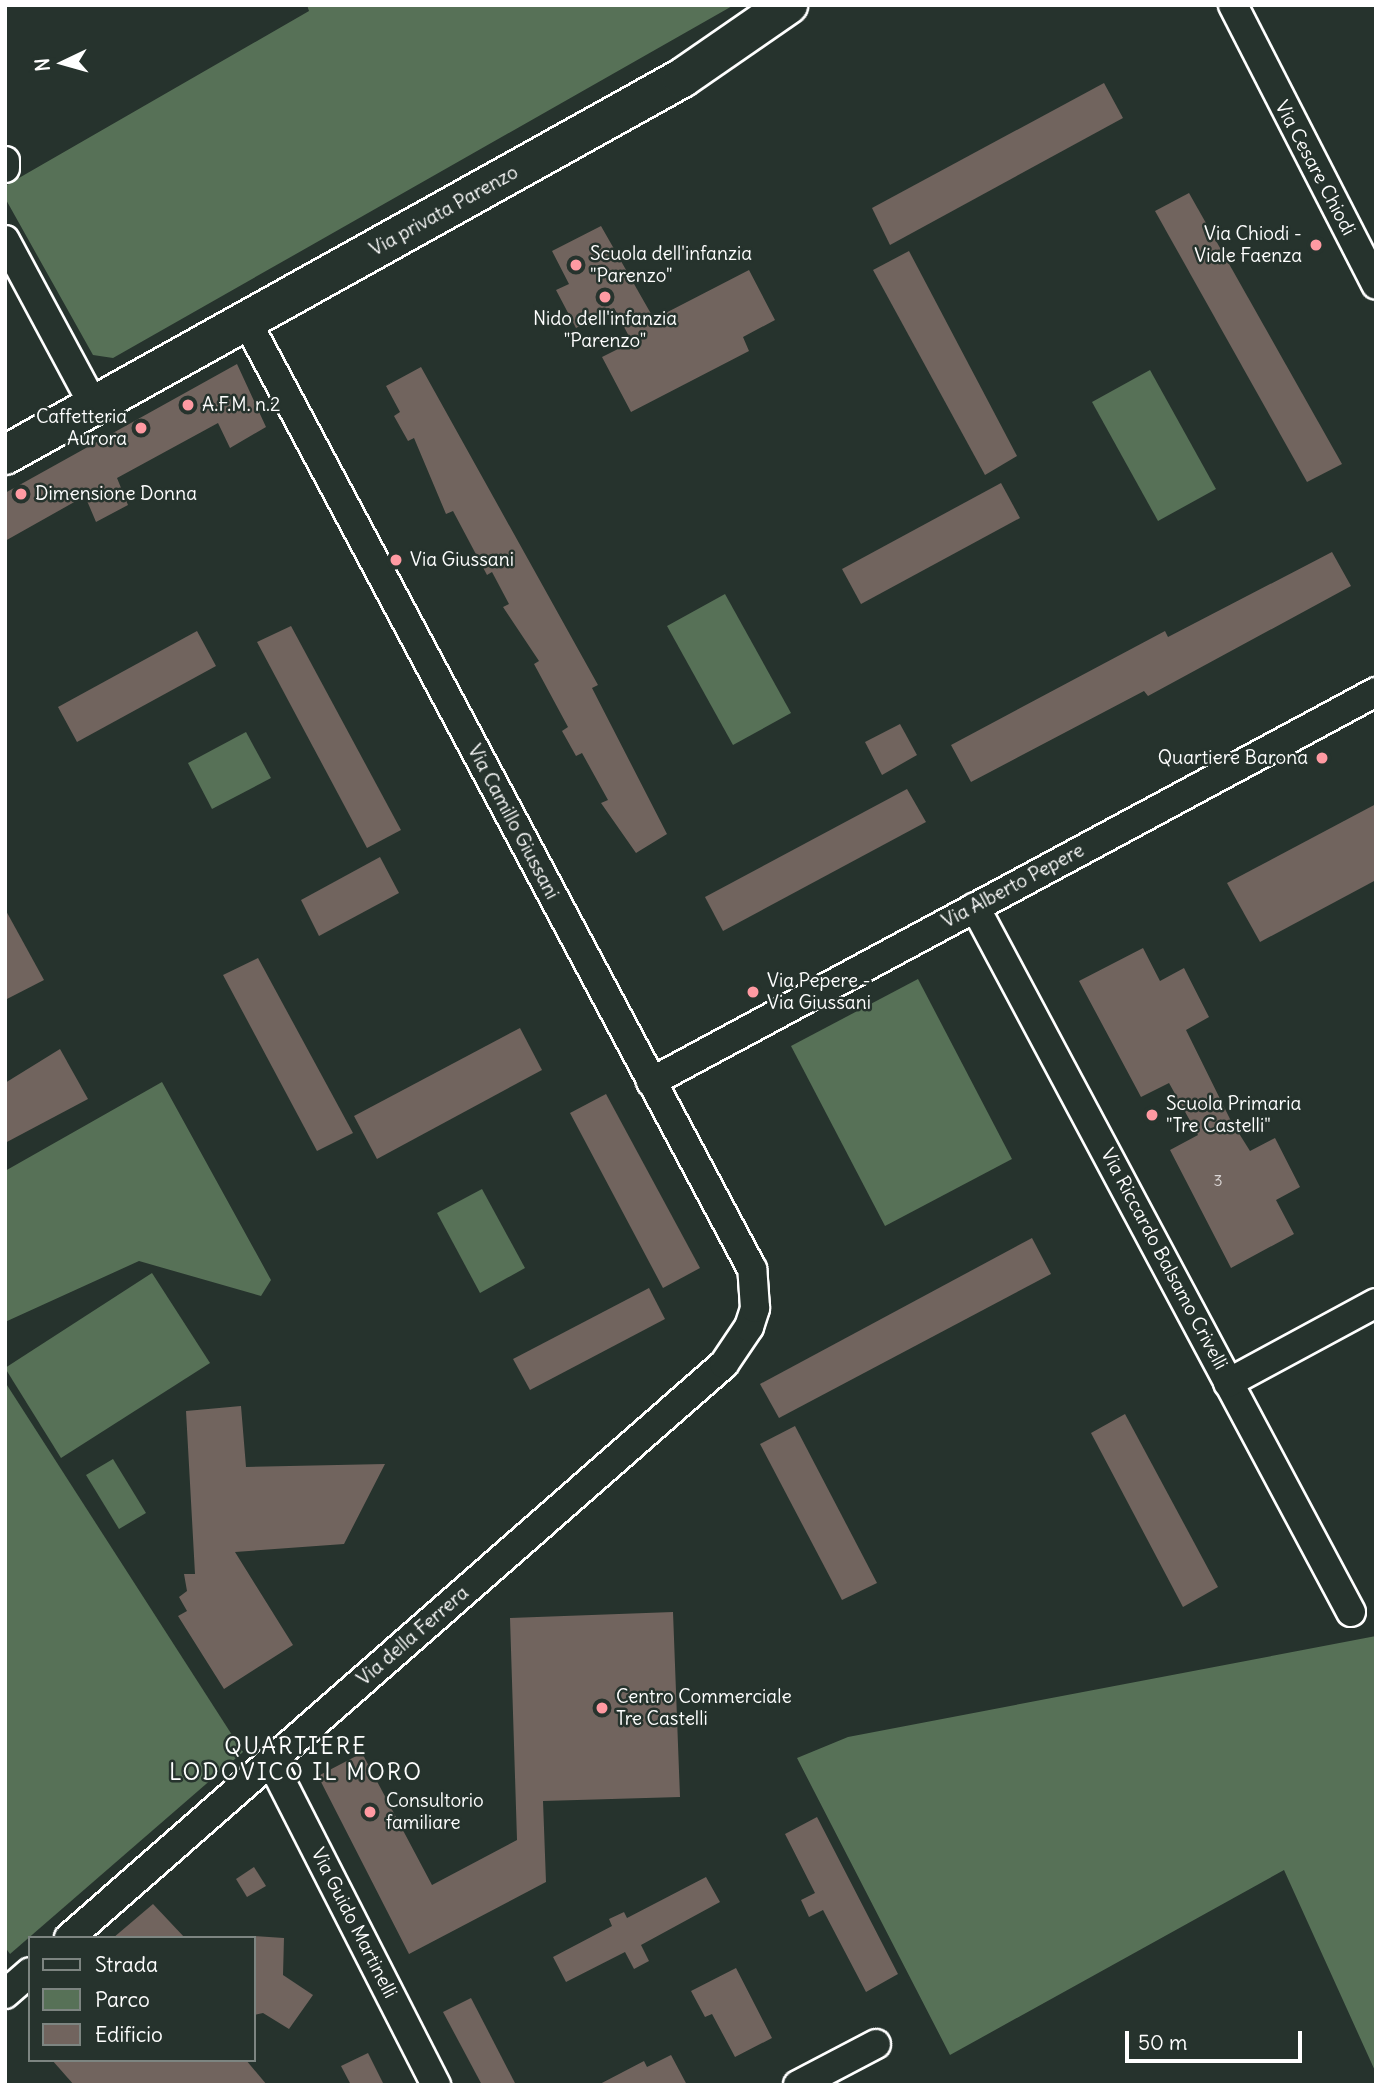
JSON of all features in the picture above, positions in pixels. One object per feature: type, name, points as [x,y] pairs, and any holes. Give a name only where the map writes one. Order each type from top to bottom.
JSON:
[{"type":"street","name":"Via privata Parenzo","points":[[5,455],[682,78],[788,5]]},
{"type":"street","name":"Via Cesare Chiodi","points":[[1223,5],[1253,51]]},
{"type":"street","name":"Via Cesare Chiodi","points":[[1233,5],[1253,51],[1376,284]]},
{"type":"street","points":[[5,161],[5,167]]},
{"type":"street","points":[[5,240],[94,406]]},
{"type":"street","name":"Via Camillo Giussani","points":[[247,321],[752,1269],[755,1308],[749,1327]]},
{"type":"street","name":"Via Alberto Pepere","points":[[651,1082],[1376,692]]},
{"type":"street","name":"Via Riccardo Balsamo Crivelli","points":[[975,907],[1351,1612]]},
{"type":"street","points":[[1228,1382],[1376,1303]]},
{"type":"street","name":"Via della Ferrera","points":[[71,1936],[724,1364],[749,1327]]},
{"type":"street","name":"Via Guido Martinelli","points":[[271,1761],[436,2085]]},
{"type":"street","points":[[5,1994],[28,1974]]},
{"type":"street","points":[[798,2085],[876,2044]]},
{"type":"green space","points":[[307,5],[734,5],[113,358],[93,355],[5,198],[5,186],[309,11]]},
{"type":"green space","points":[[1150,370],[1216,489],[1158,521],[1092,402]]},
{"type":"green space","points":[[725,594],[791,713],[733,745],[667,626]]},
{"type":"green space","points":[[246,732],[271,778],[212,809],[188,763]]},
{"type":"green space","points":[[918,979],[1012,1159],[885,1226],[791,1046]]},
{"type":"green space","points":[[162,1082],[271,1280],[261,1296],[139,1261],[5,1322],[5,1171]]},
{"type":"green space","points":[[482,1189],[525,1268],[480,1293],[437,1213]]},
{"type":"green space","points":[[152,1273],[210,1363],[61,1458],[5,1368]]},
{"type":"green space","points":[[5,1382],[243,1752],[10,1954],[5,1947]]},
{"type":"green space","points":[[113,1459],[146,1513],[119,1529],[86,1475]]},
{"type":"green space","points":[[1376,1636],[1376,2073],[1284,1870],[950,2055],[797,1758],[848,1737]]},
{"type":"building","points":[[1104,83],[1123,118],[890,245],[872,208]]},
{"type":"building","points":[[1189,193],[1342,464],[1307,482],[1155,211]]},
{"type":"building","points":[[601,226],[654,319],[749,270],[775,320],[743,337],[749,351],[631,412],[602,357],[632,342],[614,308],[576,328],[556,290],[569,284],[552,251]]},
{"type":"building","points":[[909,251],[1017,456],[985,475],[873,270]]},
{"type":"building","points":[[237,364],[266,427],[230,448],[218,423],[117,478],[128,505],[96,522],[85,496],[5,541],[5,493]]},
{"type":"building","points":[[421,367],[598,685],[592,688],[667,834],[636,853],[601,803],[608,800],[582,753],[576,756],[562,731],[568,727],[534,664],[539,661],[503,607],[509,604],[492,572],[487,575],[453,511],[446,514],[414,438],[408,441],[394,416],[400,412],[386,386]]},
{"type":"building","points":[[1001,483],[1020,518],[861,604],[842,569]]},
{"type":"building","points":[[1332,552],[1351,586],[1148,696],[1144,691],[971,782],[951,745],[1165,631],[1168,637]]},
{"type":"building","points":[[291,626],[401,830],[367,848],[257,642]]},
{"type":"building","points":[[197,631],[216,666],[77,742],[58,707]]},
{"type":"building","points":[[900,724],[917,755],[882,775],[865,742]]},
{"type":"building","points":[[907,789],[926,822],[723,931],[705,897]]},
{"type":"building","points":[[1376,804],[1376,880],[1260,942],[1227,883]]},
{"type":"building","points":[[380,857],[399,893],[319,936],[301,900]]},
{"type":"building","points":[[5,909],[44,980],[5,1000]]},
{"type":"building","points":[[1143,948],[1160,981],[1184,968],[1209,1017],[1186,1030],[1230,1119],[1250,1151],[1275,1138],[1300,1187],[1276,1200],[1294,1234],[1231,1268],[1170,1150],[1198,1135],[1169,1083],[1141,1097],[1079,981]]},
{"type":"building","points":[[258,958],[353,1133],[317,1151],[223,975]]},
{"type":"building","points":[[520,1028],[542,1070],[377,1159],[354,1116]]},
{"type":"building","points":[[60,1049],[88,1099],[5,1143],[5,1083]]},
{"type":"building","points":[[606,1094],[700,1268],[663,1288],[570,1113]]},
{"type":"building","points":[[1032,1238],[1051,1274],[779,1418],[760,1384]]},
{"type":"building","points":[[649,1288],[665,1319],[530,1390],[513,1359]]},
{"type":"building","points":[[241,1406],[246,1467],[385,1464],[344,1544],[235,1552],[293,1645],[224,1689],[178,1616],[187,1611],[179,1597],[187,1591],[184,1574],[195,1574],[186,1411]]},
{"type":"building","points":[[1125,1414],[1218,1587],[1183,1607],[1091,1433]]},
{"type":"building","points":[[795,1426],[877,1583],[842,1600],[760,1444]]},
{"type":"building","points":[[673,1612],[680,1797],[543,1801],[546,1882],[409,1954],[318,1776],[362,1753],[432,1885],[517,1840],[510,1618]]},
{"type":"building","points":[[817,1817],[898,1974],[866,1992],[823,1910],[809,1917],[801,1900],[815,1893],[785,1834]]},
{"type":"building","points":[[254,1867],[266,1886],[247,1897],[236,1879]]},
{"type":"building","points":[[706,1877],[720,1902],[641,1945],[649,1961],[634,1969],[625,1952],[566,1982],[553,1957],[612,1926],[609,1919],[624,1912],[627,1918]]},
{"type":"building","points":[[153,1904],[183,1936],[115,1936]]},
{"type":"building","points":[[256,1936],[284,1938],[283,1975],[313,1995],[289,2029],[263,2013],[256,2015]]},
{"type":"building","points":[[736,1968],[772,2038],[735,2057],[712,2014],[705,2017],[691,1991]]},
{"type":"building","points":[[471,1998],[516,2085],[482,2085],[443,2012]]},
{"type":"building","points":[[368,2053],[384,2085],[351,2085],[341,2066]]},
{"type":"building","points":[[671,2055],[687,2085],[598,2085],[644,2061],[647,2067]]},
{"type":"building","points":[[54,2062],[248,2062],[267,2085],[74,2085]]},
{"type":"place","name":"Via Chiodi - Viale Faenza","points":[[1316,245]]},
{"type":"place","name":"Scuola dell'infanzia \"Parenzo\"","points":[[576,265]]},
{"type":"place","name":"Nido dell'infanzia \"Parenzo\"","points":[[605,297]]},
{"type":"place","name":"A.F.M. n.2","points":[[188,405]]},
{"type":"place","name":"Caffetteria Aurora","points":[[141,428]]},
{"type":"place","name":"Dimensione Donna","points":[[21,494]]},
{"type":"place","name":"Via Giussani","points":[[396,560]]},
{"type":"place","name":"Quartiere Barona","points":[[1322,758]]},
{"type":"place","name":"Via Pepere - Via Giussani","points":[[753,992]]},
{"type":"place","name":"Scuola Primaria \"Tre Castelli\"","points":[[1152,1115]]},
{"type":"place","name":"Centro Commerciale Tre Castelli","points":[[602,1708]]},
{"type":"place","name":"Consultorio familiare","points":[[370,1812]]},
{"type":"district","name":"QUARTIERE LODOVICO IL MORO","points":[[296,1759]]}]
